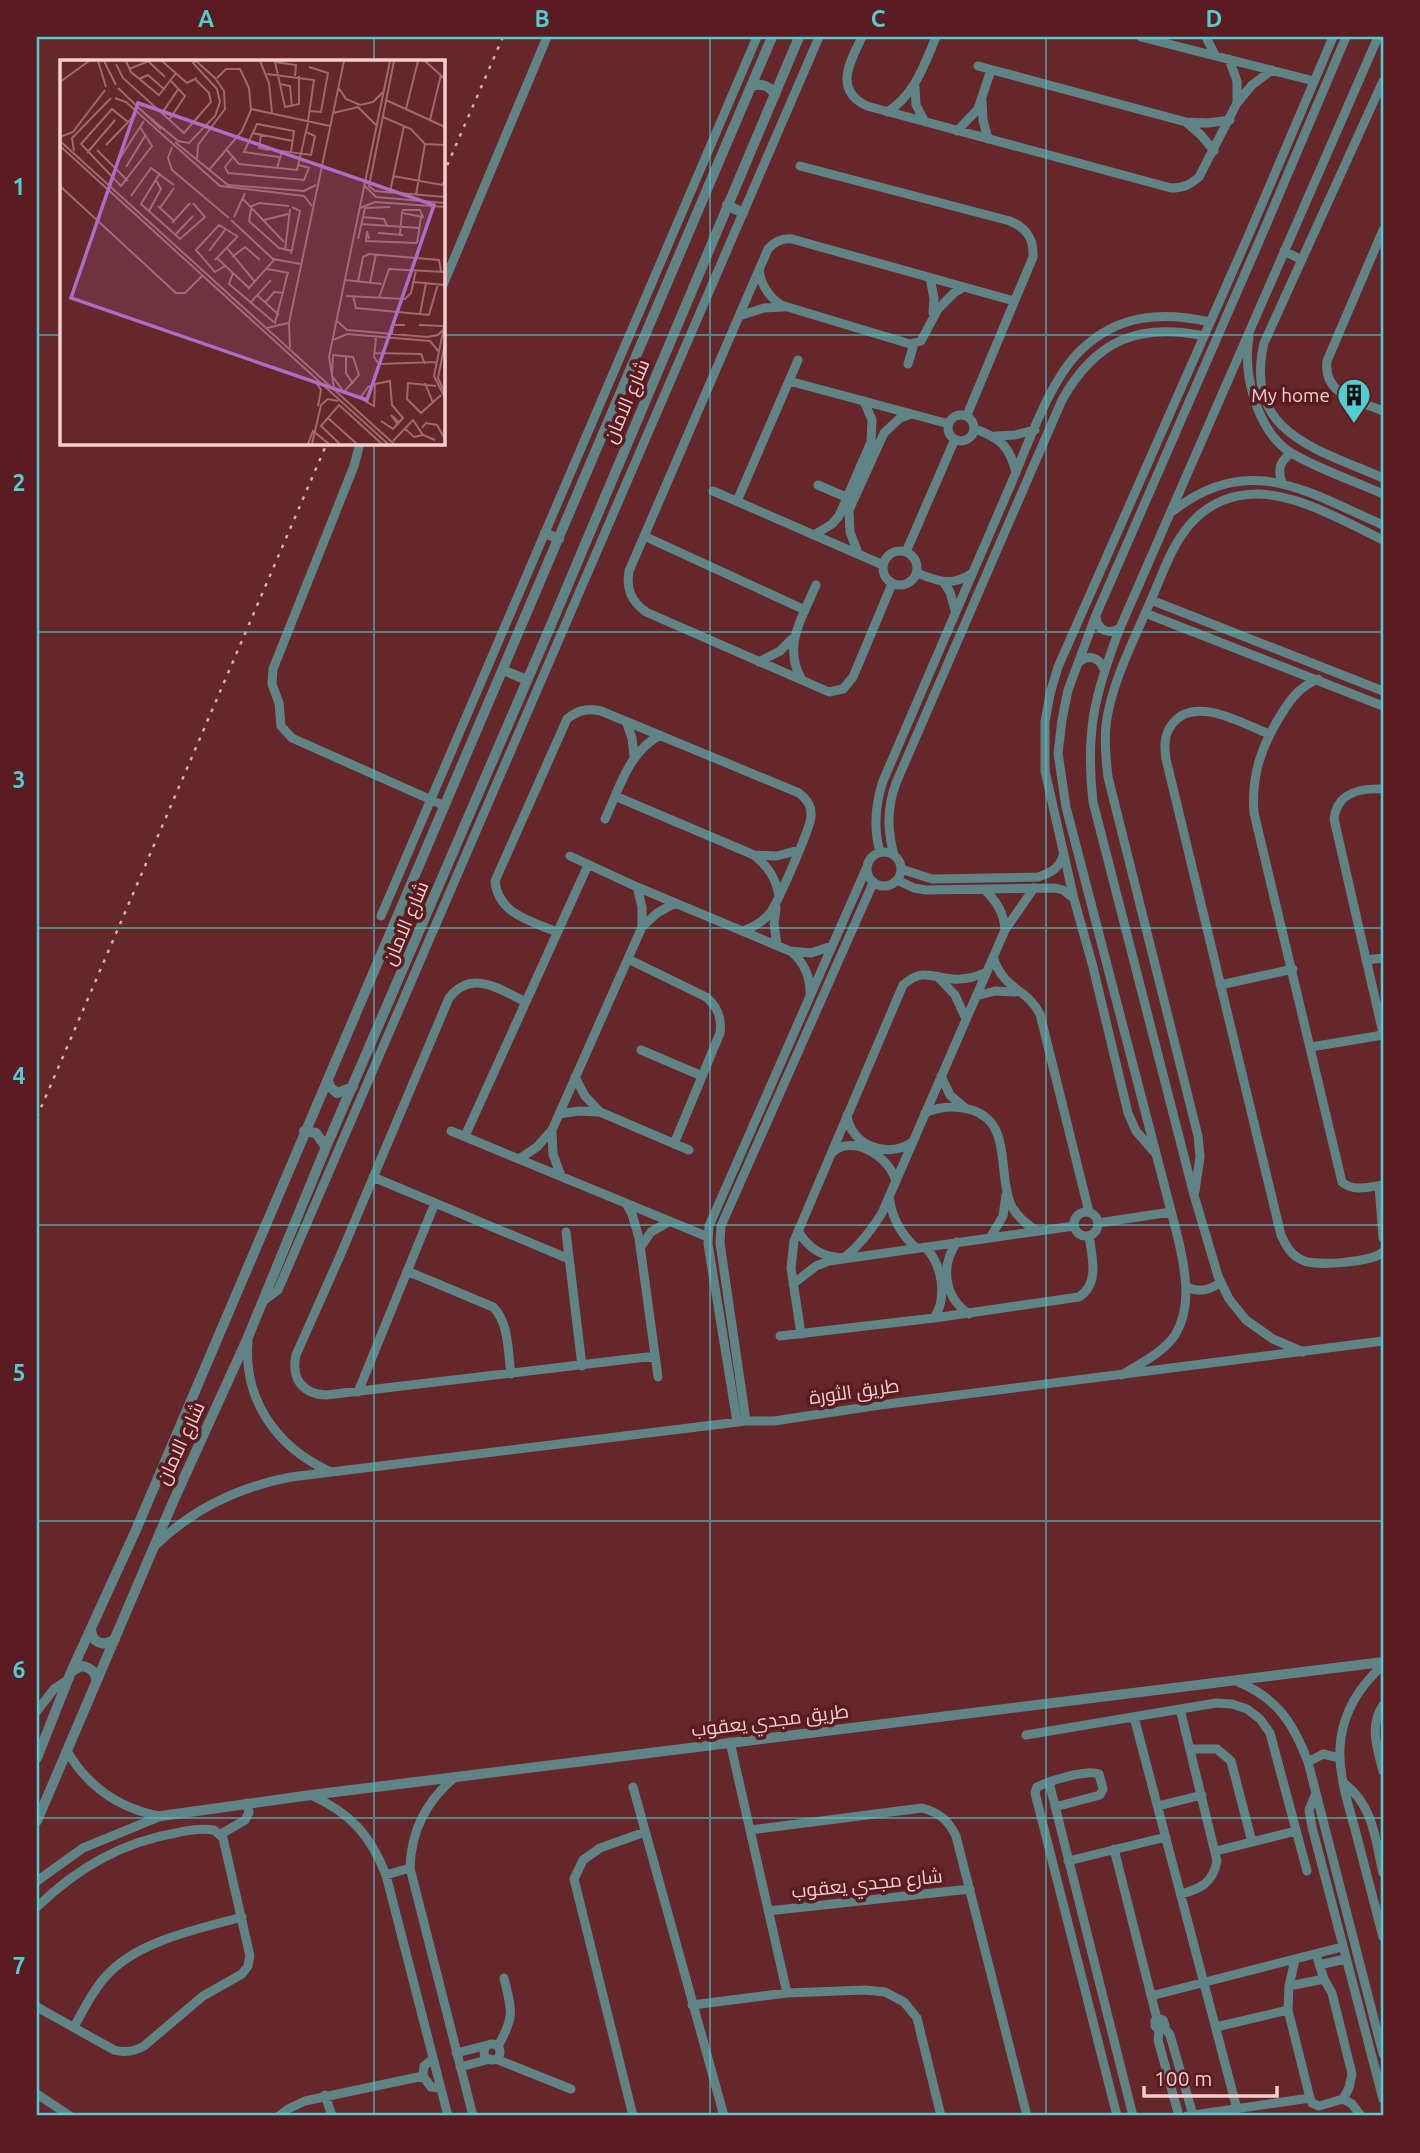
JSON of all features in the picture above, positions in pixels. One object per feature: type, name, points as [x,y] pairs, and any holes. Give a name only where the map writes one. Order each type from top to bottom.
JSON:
[{"type":"street","points":[[444,283],[547,37]]},
{"type":"street","points":[[381,916],[757,37]]},
{"type":"street","name":"شارع الامان","points":[[37,1758],[70,1675],[135,1532],[772,37]]},
{"type":"street","name":"شارع الامان","points":[[37,1821],[153,1548],[248,1337],[326,1147],[441,898],[527,680],[799,37]]},
{"type":"street","points":[[261,1303],[278,1290],[441,898],[563,630],[819,37]]},
{"type":"street","points":[[862,37],[848,67],[846,79],[848,88],[859,103],[1171,188],[1181,188],[1199,177],[1237,103],[1252,85],[1272,70]]},
{"type":"street","points":[[887,112],[903,101],[915,86],[936,37]]},
{"type":"street","points":[[1141,37],[1314,81]]},
{"type":"street","points":[[1206,37],[1215,55]]},
{"type":"street","points":[[1156,1154],[1136,1131],[1128,1113],[1045,771],[1045,722],[1058,667],[1333,37]]},
{"type":"street","points":[[1122,1375],[1161,1350],[1175,1335],[1183,1312],[1187,1287],[1171,1212],[1066,807],[1058,753],[1062,720],[1068,690],[1096,615],[1346,37]]},
{"type":"street","points":[[1303,1352],[1273,1339],[1253,1325],[1234,1306],[1220,1283],[1194,1195],[1093,802],[1089,738],[1104,668],[1120,628],[1378,37]]},
{"type":"street","points":[[1174,45],[1184,38]]},
{"type":"street","points":[[1228,59],[1237,81],[1237,103]]},
{"type":"street","points":[[978,66],[1186,122],[1230,120]]},
{"type":"street","points":[[957,131],[972,117],[982,99],[991,70]]},
{"type":"street","points":[[1383,81],[1264,344],[1260,363],[1260,384],[1266,404],[1276,421],[1291,435],[1308,445],[1383,478]]},
{"type":"street","points":[[752,86],[767,86],[775,95]]},
{"type":"street","points":[[915,86],[916,105],[925,122]]},
{"type":"street","points":[[982,99],[983,120],[988,139]]},
{"type":"street","points":[[1186,122],[1214,151]]},
{"type":"street","points":[[800,166],[1019,224],[1031,239],[1033,257],[967,415]]},
{"type":"street","points":[[727,205],[743,213]]},
{"type":"street","points":[[1383,230],[1381,242],[1327,360],[1326,368],[1330,383],[1338,392],[1383,411]]},
{"type":"street","points":[[1250,232],[1261,237]]},
{"type":"street","points":[[892,584],[849,684],[843,689],[829,692],[646,612],[639,607],[629,591],[628,581],[629,571],[768,249],[776,242],[786,239],[1014,301]]},
{"type":"street","points":[[1284,251],[1302,260]]},
{"type":"street","points":[[759,270],[763,286],[768,293],[774,300],[789,308],[914,344]]},
{"type":"street","points":[[930,278],[934,298],[932,318]]},
{"type":"street","points":[[652,281],[664,287]]},
{"type":"street","points":[[908,364],[914,344],[924,338],[932,318],[945,300],[964,287]]},
{"type":"street","points":[[739,316],[764,308],[789,308]]},
{"type":"street","points":[[880,852],[875,835],[878,794],[1063,370],[1081,349],[1103,333],[1128,321],[1155,315],[1183,316],[1210,322]]},
{"type":"street","points":[[1252,325],[1247,365],[1253,394],[1265,422],[1277,439],[1291,453],[1383,494]]},
{"type":"street","points":[[866,869],[869,880],[873,883],[886,887],[897,880],[901,869],[894,855],[888,826],[888,811],[894,790],[1062,400],[1074,379],[1090,360],[1110,346],[1132,336],[1156,331],[1180,331],[1204,336]]},
{"type":"street","points":[[737,502],[798,360]]},
{"type":"street","points":[[789,381],[948,424]]},
{"type":"street","points":[[814,535],[832,524],[839,516],[871,442],[872,420],[864,401]]},
{"type":"street","points":[[600,404],[612,410]]},
{"type":"street","points":[[1173,405],[1185,411]]},
{"type":"street","points":[[858,554],[850,532],[849,510],[884,433],[891,425],[911,414]]},
{"type":"street","points":[[958,415],[967,415],[972,419],[975,429],[969,439],[955,439],[948,431],[948,424],[958,415]]},
{"type":"street","points":[[975,429],[995,436],[1035,430]]},
{"type":"street","points":[[995,436],[1009,452],[1016,473]]},
{"type":"street","points":[[906,552],[955,439]]},
{"type":"street","points":[[360,444],[354,466],[273,668],[272,684],[279,703],[281,726],[292,738],[445,806]]},
{"type":"street","points":[[1282,482],[1279,469],[1291,453]]},
{"type":"street","points":[[1328,470],[1334,456]]},
{"type":"street","points":[[1172,512],[1205,490],[1243,480],[1263,480],[1282,482],[1383,525]]},
{"type":"street","points":[[818,485],[848,498]]},
{"type":"street","points":[[713,491],[883,565]]},
{"type":"street","points":[[1194,1195],[1200,1157],[1198,1136],[1113,799],[1105,754],[1110,703],[1165,567],[1185,530],[1216,503],[1242,495],[1270,495],[1323,512],[1383,540]]},
{"type":"street","points":[[1323,512],[1328,501]]},
{"type":"street","points":[[545,533],[559,539]]},
{"type":"street","points":[[644,536],[806,610]]},
{"type":"street","points":[[894,552],[906,552],[916,560],[918,573],[915,579],[905,586],[892,584],[885,576],[883,565],[887,557],[894,552]]},
{"type":"street","points":[[918,573],[944,583],[954,583],[972,574]]},
{"type":"street","points":[[944,583],[950,592],[956,612]]},
{"type":"street","points":[[802,680],[795,670],[792,646],[816,585]]},
{"type":"street","points":[[1145,613],[1380,705],[1383,691],[1151,600]]},
{"type":"street","points":[[1096,615],[1104,630],[1109,632],[1120,628]]},
{"type":"street","points":[[551,625],[563,630]]},
{"type":"street","points":[[759,662],[780,651],[795,635]]},
{"type":"street","points":[[1079,662],[1094,658],[1104,668]]},
{"type":"street","points":[[1290,668],[1295,693]]},
{"type":"street","points":[[503,670],[527,680]]},
{"type":"street","points":[[1318,680],[1295,693],[1269,734],[1254,780],[1254,813],[1342,1182],[1354,1188],[1381,1185],[1383,1237]]},
{"type":"street","points":[[557,932],[514,914],[505,907],[499,898],[495,881],[567,719],[583,710],[592,709],[799,793],[806,799],[810,806],[810,823],[778,899],[763,920],[743,931]]},
{"type":"street","points":[[1269,734],[1210,711],[1196,710],[1175,720],[1167,731],[1164,745],[1220,985],[1286,1246],[1303,1261],[1320,1264],[1374,1258],[1383,1252]]},
{"type":"street","points":[[626,721],[634,756]]},
{"type":"street","points":[[605,818],[634,756],[660,735]]},
{"type":"street","points":[[1311,1047],[1383,1034],[1334,819],[1340,801],[1349,793],[1383,789]]},
{"type":"street","points":[[615,796],[754,855],[764,862],[777,884],[778,899],[774,924],[777,945]]},
{"type":"street","points":[[1054,810],[1066,807]]},
{"type":"street","points":[[754,855],[776,856],[799,850]]},
{"type":"street","points":[[742,1422],[708,1237],[712,1215],[870,858],[880,852],[894,855]]},
{"type":"street","points":[[901,869],[932,879],[1038,877],[1056,868],[1061,863],[1063,854]]},
{"type":"street","points":[[570,856],[790,951],[800,959],[806,970],[810,995]]},
{"type":"street","points":[[465,1136],[588,864]]},
{"type":"street","points":[[897,880],[926,890],[1063,890],[1074,899]]},
{"type":"street","points":[[742,1422],[720,1243],[721,1226],[873,883]]},
{"type":"street","points":[[637,887],[642,907],[642,927]]},
{"type":"street","points":[[797,1231],[805,1243],[816,1252],[844,1258],[872,1230],[882,1213],[1005,930],[1034,888]]},
{"type":"street","points":[[985,890],[1000,908],[1005,930]]},
{"type":"street","points":[[519,1159],[537,1147],[552,1130],[642,927],[657,913],[675,903]]},
{"type":"street","points":[[790,951],[811,953],[832,946]]},
{"type":"street","points":[[993,957],[1001,975],[1030,999],[1040,1014],[1089,1212]]},
{"type":"street","points":[[1366,960],[1383,958]]},
{"type":"street","points":[[628,959],[706,997],[717,1009],[720,1017],[720,1033],[674,1144]]},
{"type":"street","points":[[1093,967],[1107,963]]},
{"type":"street","points":[[1220,985],[1293,969]]},
{"type":"street","points":[[801,1334],[791,1268],[797,1231],[903,985],[922,975],[962,979],[987,972]]},
{"type":"street","points":[[936,975],[955,995],[966,1020]]},
{"type":"street","points":[[526,1002],[483,983],[462,986],[454,991],[444,1007],[296,1355],[294,1364],[297,1380],[311,1393],[326,1395],[655,1356]]},
{"type":"street","points":[[976,996],[1004,990],[1022,993]]},
{"type":"street","points":[[642,1050],[702,1076]]},
{"type":"street","points":[[941,1076],[950,1095],[967,1109]]},
{"type":"street","points":[[575,1077],[585,1096],[600,1112]]},
{"type":"street","points":[[328,1080],[330,1087],[337,1093],[353,1087]]},
{"type":"street","points":[[925,1113],[945,1107],[967,1109],[986,1118],[999,1137],[1007,1190],[1017,1214],[1037,1231]]},
{"type":"street","points":[[559,1114],[600,1112],[689,1150]]},
{"type":"street","points":[[847,1115],[854,1135],[883,1151],[898,1150],[912,1143]]},
{"type":"street","points":[[451,1130],[708,1237]]},
{"type":"street","points":[[552,1130],[553,1154],[561,1176]]},
{"type":"street","points":[[304,1131],[316,1133],[326,1147]]},
{"type":"street","points":[[832,1153],[842,1146],[856,1146],[880,1157],[890,1166],[895,1179]]},
{"type":"street","points":[[373,1177],[569,1259]]},
{"type":"street","points":[[990,1238],[1003,1216],[1007,1190]]},
{"type":"street","points":[[889,1194],[896,1224],[905,1237],[921,1247],[936,1263],[942,1294],[940,1307],[934,1318]]},
{"type":"street","points":[[358,1392],[435,1203]]},
{"type":"street","points":[[626,1203],[636,1226],[658,1377]]},
{"type":"street","points":[[1089,1212],[1096,1216],[1098,1223],[1096,1231],[1089,1236],[1082,1235],[1074,1226],[1079,1214],[1089,1212]]},
{"type":"street","points":[[1098,1223],[1171,1212]]},
{"type":"street","points":[[640,1250],[651,1232],[670,1221]]},
{"type":"street","points":[[793,1284],[816,1266],[844,1258],[1074,1226]]},
{"type":"street","points":[[565,1232],[582,1366]]},
{"type":"street","points":[[779,1336],[969,1314],[1079,1297],[1089,1289],[1093,1277],[1089,1236]]},
{"type":"street","points":[[957,1242],[947,1261],[949,1292],[957,1304],[969,1314]]},
{"type":"street","points":[[407,1271],[497,1310],[502,1319],[511,1374]]},
{"type":"street","points":[[1187,1287],[1200,1291],[1220,1283]]},
{"type":"street","points":[[248,1337],[250,1381],[264,1415],[291,1448],[330,1471]]},
{"type":"street","name":"طريق الثورة","points":[[153,1548],[182,1522],[234,1493],[271,1481],[330,1471],[742,1422],[774,1421],[1383,1341]]},
{"type":"street","points":[[91,1628],[93,1638],[99,1643],[109,1643],[115,1638]]},
{"type":"street","points":[[1383,1663],[1352,1704],[1341,1737],[1340,1758],[1383,1937]]},
{"type":"street","name":"طريق مجدي يعقوب","points":[[37,1881],[83,1849],[161,1816],[730,1742],[1383,1663]]},
{"type":"street","points":[[37,1711],[54,1689],[81,1666],[89,1668],[96,1676],[96,1683]]},
{"type":"street","points":[[1234,1680],[1252,1687],[1279,1709],[1292,1726],[1308,1762],[1383,2054]]},
{"type":"street","points":[[1026,1735],[1216,1703],[1247,1709],[1260,1720],[1273,1741],[1307,1871]]},
{"type":"street","points":[[1383,1705],[1375,1724],[1375,1738],[1383,1770]]},
{"type":"street","points":[[1180,1709],[1216,1851],[1215,1871],[1211,1880],[1181,1894]]},
{"type":"street","points":[[1134,1717],[1237,2109]]},
{"type":"street","points":[[730,1742],[787,1993]]},
{"type":"street","points":[[1190,1749],[1217,1749],[1231,1761],[1252,1842]]},
{"type":"street","name":"طريق مجدي يعقوب","points":[[66,1751],[83,1776],[106,1795],[132,1809],[161,1816]]},
{"type":"street","points":[[1308,1762],[1323,1754],[1340,1758]]},
{"type":"street","points":[[1055,1807],[1097,1796],[1103,1790],[1098,1774],[1093,1772],[1049,1782],[1037,1787],[1035,1793],[1117,2116]]},
{"type":"street","points":[[455,1777],[442,1788],[421,1818],[410,1852],[410,1868],[473,2116]]},
{"type":"street","points":[[1049,1782],[1133,2116]]},
{"type":"street","points":[[1345,1784],[1367,1810],[1383,1873]]},
{"type":"street","points":[[634,1787],[724,2116]]},
{"type":"street","points":[[1316,1793],[1311,1801],[1310,1819],[1383,2099]]},
{"type":"street","points":[[311,1795],[331,1804],[365,1834],[386,1875],[448,2116]]},
{"type":"street","points":[[1158,1806],[1202,1796]]},
{"type":"street","points":[[221,1834],[245,1820],[249,1813],[247,1803]]},
{"type":"street","points":[[750,1830],[922,1808],[937,1812],[949,1822],[956,1836],[1027,2116]]},
{"type":"street","points":[[37,1907],[78,1872],[125,1846],[183,1831],[209,1829],[221,1834]]},
{"type":"street","points":[[633,2116],[574,1880],[583,1860],[600,1848],[645,1832]]},
{"type":"street","points":[[1216,1851],[1296,1832]]},
{"type":"street","points":[[37,2007],[119,2051],[130,2052],[144,2046],[203,1996],[246,1970],[250,1956],[221,1834]]},
{"type":"street","points":[[1068,1861],[1166,1837]]},
{"type":"street","points":[[1114,1849],[1160,2025],[1158,2040],[1179,2116]]},
{"type":"street","points":[[386,1875],[410,1868]]},
{"type":"street","name":"شارع مجدي يعقوب","points":[[768,1911],[970,1889]]},
{"type":"street","points":[[74,2027],[96,1988],[131,1955],[152,1945],[242,1917]]},
{"type":"street","points":[[1151,1996],[1342,1947]]},
{"type":"street","points":[[1295,1960],[1289,1986],[1288,2010],[1310,2098],[1312,2103],[1319,2106],[1343,2099],[1352,2074],[1332,1993],[1316,1954]]},
{"type":"street","points":[[1319,1965],[1345,1959]]},
{"type":"street","points":[[457,2053],[493,2046],[511,2019],[504,1978]]},
{"type":"street","points":[[1289,1986],[1324,1979]]},
{"type":"street","points":[[692,2005],[787,1993],[865,1990],[885,1992],[904,2001],[917,2018],[942,2116]]},
{"type":"street","points":[[1216,2027],[1288,2010]]},
{"type":"street","points":[[1160,2025],[1170,2035],[1193,2115]]},
{"type":"street","points":[[1366,2033],[1377,2030]]},
{"type":"street","points":[[460,2067],[493,2059],[500,2052],[493,2046]]},
{"type":"street","points":[[433,2059],[425,2066],[423,2076],[430,2087],[440,2088]]},
{"type":"street","points":[[493,2059],[571,2089]]},
{"type":"street","points":[[279,2116],[297,2103],[325,2095],[423,2076]]},
{"type":"street","points":[[37,2094],[70,2116]]},
{"type":"street","points":[[325,2095],[331,2116]]},
{"type":"street","points":[[1187,2116],[1310,2098]]},
{"type":"street","points":[[1343,2099],[1356,2107],[1361,2116]]},
{"type":"railway","points":[[444,173],[503,37]]},
{"type":"railway","points":[[37,1117],[327,444]]},
{"type":"place","name":"My home","points":[[1354,425]]}]
